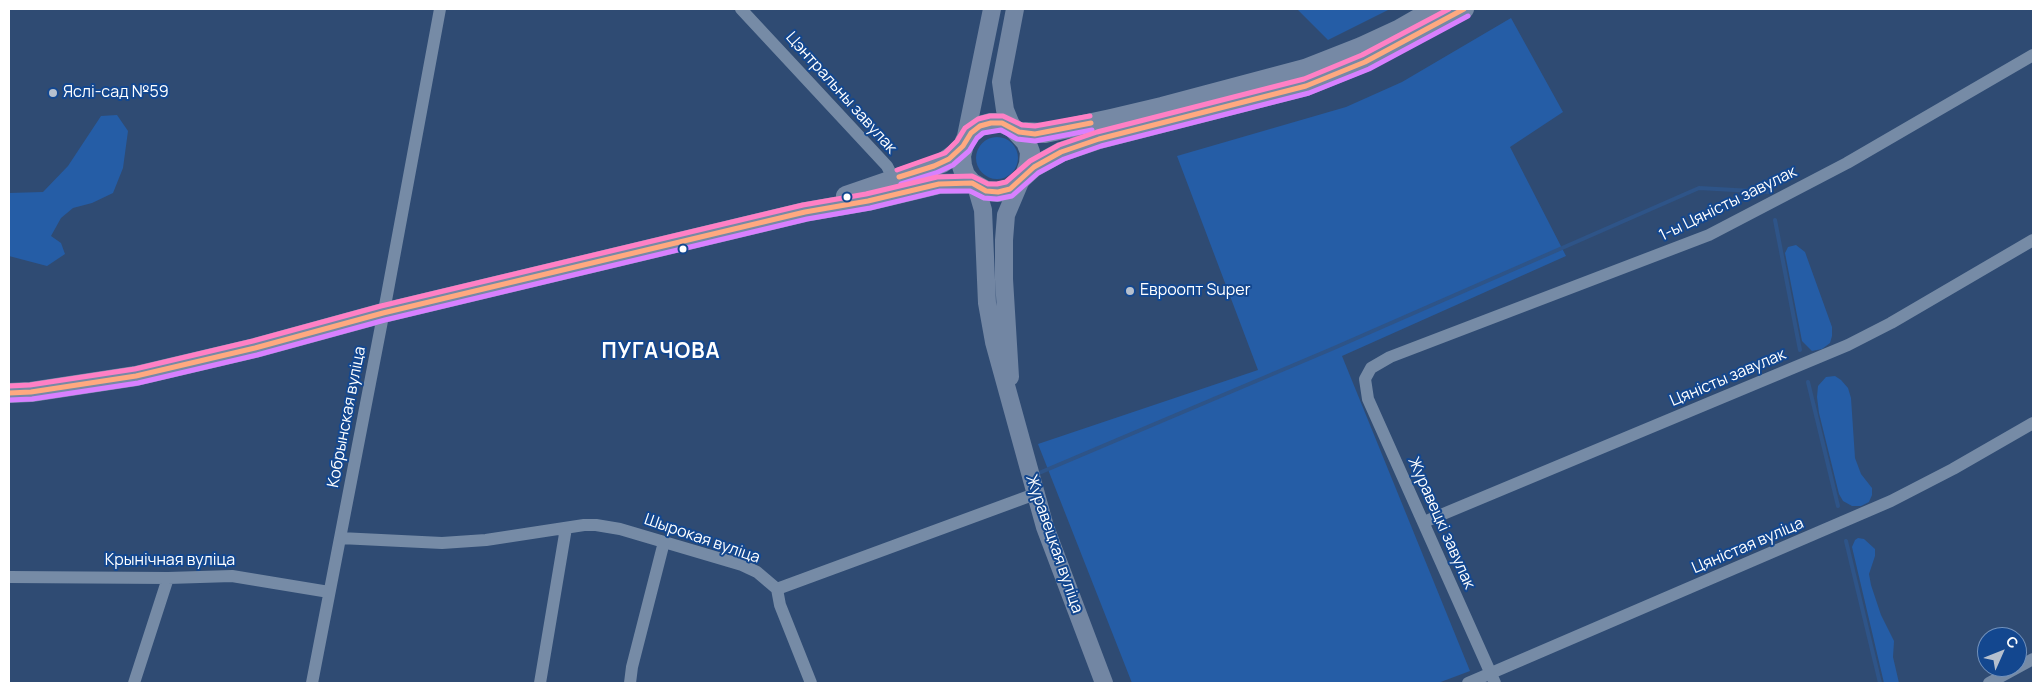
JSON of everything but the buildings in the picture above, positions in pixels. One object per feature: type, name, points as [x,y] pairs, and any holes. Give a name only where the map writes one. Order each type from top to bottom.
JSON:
[{"type":"main road","points":[[805,212],[893,178],[942,163],[956,154],[971,132],[980,126],[1002,123],[1016,130],[1045,133],[1111,119],[1305,69],[1361,47],[1435,9]]},
{"type":"main road","points":[[964,144],[962,166],[965,175],[974,184],[986,191],[998,192],[1010,189],[1052,156],[1099,139],[1306,86],[1365,62],[1464,9]]},
{"type":"main road","points":[[1016,130],[1026,142],[1030,152],[1029,164],[1022,178]]},
{"type":"main road","points":[[9,393],[31,392],[136,376],[805,212],[868,201],[939,184],[956,182],[974,184]]},
{"type":"street","name":"Кобрынская вуліца","points":[[312,683],[440,9]]},
{"type":"street","name":"Цэнтральны завулак","points":[[741,9],[887,166],[893,178]]},
{"type":"street","points":[[964,144],[992,9]]},
{"type":"street","points":[[1015,9],[1001,82],[1005,110],[1016,130]]},
{"type":"street","name":"1-ы Цяністы завулак","points":[[1367,374],[1371,368],[1383,360],[1709,235],[1847,163],[2033,55]]},
{"type":"street","name":"Журавецкая вуліца","points":[[1010,403],[1010,348],[1004,279],[1004,240],[1006,215],[1022,178]]},
{"type":"street","name":"Журавецкая вуліца","points":[[974,184],[983,210],[987,303],[994,342],[1035,494],[1053,550],[1104,683]]},
{"type":"street","name":"Цяністы завулак","points":[[1424,522],[1848,345],[1891,323],[2033,240]]},
{"type":"street","name":"Журавецкі завулак","points":[[1367,374],[1365,386],[1368,399],[1493,678]]},
{"type":"street","name":"Цяністая вуліца","points":[[1468,683],[1493,678],[1891,501],[1953,469],[2033,423]]},
{"type":"street","points":[[811,683],[780,605],[777,589],[1035,494]]},
{"type":"street","name":"Шырокая вуліца","points":[[340,538],[442,543],[486,540],[584,525],[608,526],[749,568],[764,577],[777,589]]},
{"type":"street","points":[[540,683],[566,528]]},
{"type":"street","points":[[630,683],[632,667],[664,542]]},
{"type":"street","name":"Крынічная вуліца","points":[[9,577],[168,578],[232,576],[329,592]]},
{"type":"street","points":[[134,683],[168,578]]},
{"type":"street","points":[[1989,683],[2033,659]]},
{"type":"shaded area","points":[[1297,9],[1390,9],[1328,40]]},
{"type":"shaded area","points":[[1511,18],[1563,112],[1510,147],[1566,256],[1342,356],[1470,671],[1438,683],[1132,683],[1038,444],[1258,370],[1177,156],[1346,107],[1402,82]]},
{"type":"shaded area","points":[[117,115],[128,131],[123,168],[113,193],[92,203],[73,208],[61,218],[51,236],[61,243],[65,254],[47,266],[9,256],[9,193],[43,192],[68,166],[101,116]]},
{"type":"shaded area","points":[[993,137],[1001,137],[1012,143],[1018,158],[1012,173],[1001,179],[993,179],[982,173],[976,162],[976,154],[982,143]]},
{"type":"shaded area","points":[[1796,245],[1805,252],[1832,327],[1830,343],[1822,349],[1812,351],[1802,341],[1785,253],[1788,247]]},
{"type":"shaded area","points":[[1835,376],[1848,388],[1851,398],[1855,458],[1861,474],[1872,488],[1869,502],[1861,506],[1852,506],[1843,501],[1839,494],[1819,413],[1818,386],[1826,377]]},
{"type":"shaded area","points":[[1858,538],[1864,539],[1875,549],[1875,556],[1869,574],[1881,615],[1894,641],[1893,657],[1899,683],[1884,683],[1852,547]]},
{"type":"waterway","points":[[1039,473],[1334,348],[1699,188],[1770,192]]},
{"type":"waterway","points":[[1775,220],[1800,350]]},
{"type":"waterway","points":[[1808,382],[1838,506]]},
{"type":"waterway","points":[[1846,541],[1880,683]]},
{"type":"transit line","points":[[9,386],[30,385],[135,369],[253,341],[381,306],[803,205],[866,194],[937,177],[972,176],[988,184],[1006,182],[1030,161],[1059,145],[1097,132],[1304,79],[1362,55],[1449,9]]},
{"type":"transit line","points":[[9,393],[31,392],[136,376],[255,348],[383,313],[805,212],[868,201],[939,184],[972,183],[986,191],[998,192],[1010,189],[1034,167],[1061,152],[1099,139],[1306,86],[1365,62],[1464,9]]},
{"type":"transit line","points":[[9,400],[32,399],[138,383],[257,355],[385,320],[807,219],[870,208],[940,191],[970,191],[984,198],[997,199],[1012,196],[1038,173],[1064,159],[1101,146],[1309,93],[1369,69],[1468,16]]},
{"type":"transit line","points":[[897,170],[945,153],[957,141],[965,128],[978,119],[990,116],[1003,116],[1022,125],[1035,126],[1090,116]]},
{"type":"transit line","points":[[899,177],[934,166],[949,159],[963,146],[971,133],[980,126],[1002,123],[1019,132],[1035,134],[1091,123]]},
{"type":"transit line","points":[[901,184],[936,173],[953,165],[969,151],[977,138],[983,133],[1001,130],[1017,139],[1035,141],[1092,130]]},
{"type":"place","name":"Яслі-сад №59","points":[[53,93]]},
{"type":"place","name":"Евроопт Super","points":[[1130,291]]},
{"type":"district","name":"ПУГАЧОВА","points":[[661,352]]}]
